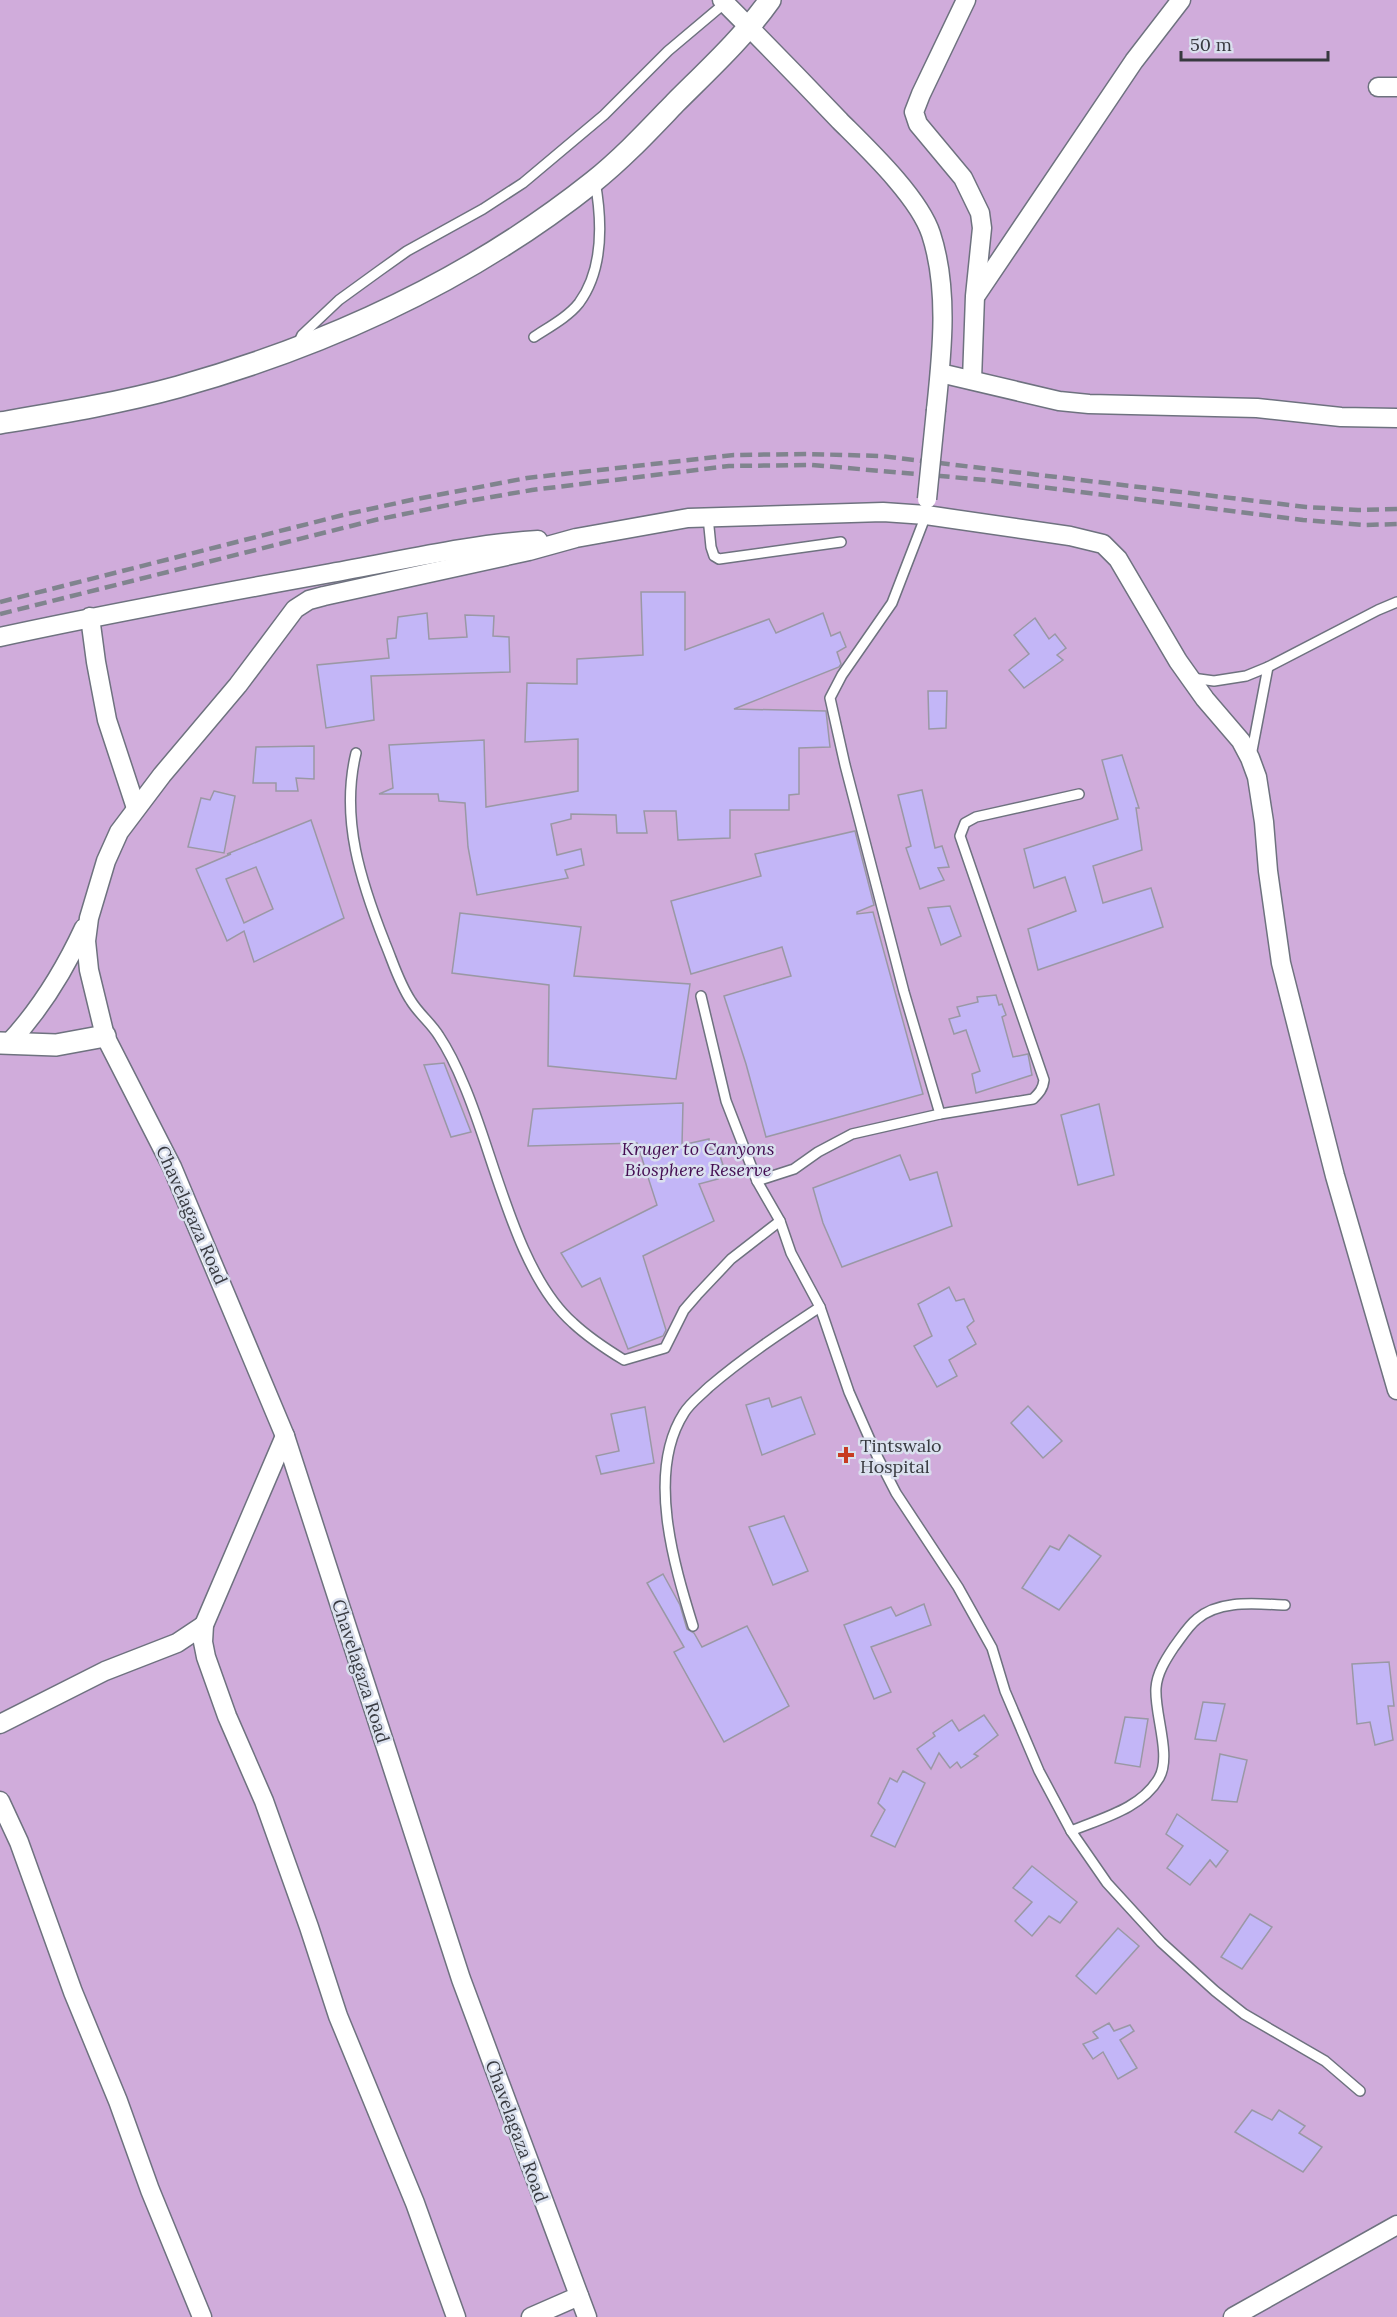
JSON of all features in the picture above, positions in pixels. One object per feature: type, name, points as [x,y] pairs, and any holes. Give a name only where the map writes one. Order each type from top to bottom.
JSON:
[{"type":"street","points":[[0,423],[56,414],[176,387],[295,349],[367,320],[431,288],[489,255],[595,181],[750,28],[770,0]]},
{"type":"street","points":[[966,0],[914,112],[918,124],[963,178],[980,213],[982,228],[975,296],[972,380]]},
{"type":"street","points":[[975,296],[1134,61],[1181,0]]},
{"type":"street","points":[[723,2],[883,165],[908,195],[930,231],[939,270],[942,313],[940,373],[927,507]]},
{"type":"street","points":[[1378,87],[1397,87]]},
{"type":"street","points":[[940,373],[1059,401],[1089,404],[1257,408],[1341,417],[1397,418]]},
{"type":"street","points":[[4,1043],[36,1013],[57,981],[88,918],[106,861],[119,832],[136,808],[238,685],[290,614],[309,600],[529,551],[576,538],[646,525],[708,517],[883,512],[927,507],[1103,544],[1118,559],[1190,678],[1241,741],[1257,777],[1281,963],[1335,1176],[1397,1390]]},
{"type":"street","points":[[0,637],[90,617],[509,542],[576,538]]},
{"type":"street","points":[[90,617],[107,720],[136,808]]},
{"type":"street","name":"Chavelagaza Road","points":[[88,918],[86,941],[89,970],[105,1036],[172,1167],[285,1436],[461,1979],[587,2317]]},
{"type":"street","points":[[4,1043],[56,1045],[105,1036]]},
{"type":"street","points":[[285,1436],[204,1625],[203,1642],[223,1706],[264,1801],[338,2016],[432,2247],[456,2317]]},
{"type":"street","points":[[0,1724],[105,1671],[177,1644],[204,1625]]},
{"type":"street","points":[[0,1801],[19,1842],[73,1992],[118,2102],[153,2200],[202,2317]]},
{"type":"street","points":[[1233,2317],[1397,2225]]},
{"type":"street","points":[[531,2317],[579,2296]]},
{"type":"lane","points":[[295,349],[302,335],[357,287],[407,251],[483,209],[530,177],[604,115],[668,51],[723,2]]},
{"type":"lane","points":[[534,337],[558,322],[578,304],[588,288],[600,237],[599,204],[595,181]]},
{"type":"lane","points":[[927,507],[892,603],[842,675],[830,698],[844,765],[904,992],[940,1114]]},
{"type":"lane","points":[[708,517],[711,547],[714,556],[719,559],[841,542]]},
{"type":"lane","points":[[1190,678],[1226,680],[1268,667],[1397,602]]},
{"type":"lane","points":[[1250,758],[1268,667]]},
{"type":"lane","points":[[356,753],[350,776],[350,812],[354,853],[370,905],[402,986],[411,1002],[438,1034],[465,1087],[520,1237],[536,1274],[550,1297],[572,1323],[602,1347],[624,1360],[665,1348],[684,1310],[697,1295],[731,1259],[780,1221]]},
{"type":"lane","points":[[757,1181],[795,1169],[818,1152],[852,1134],[940,1114],[1033,1099],[1042,1090],[1044,1080],[960,836],[962,829],[970,819],[1079,794]]},
{"type":"lane","points":[[701,996],[726,1101],[757,1181],[780,1221],[791,1253],[820,1307],[849,1392],[878,1458],[896,1493],[958,1587],[992,1648],[1005,1690],[1039,1771],[1071,1831],[1107,1883],[1161,1942],[1244,2014],[1284,2035],[1325,2061],[1360,2091]]},
{"type":"lane","points":[[693,1626],[674,1562],[667,1517],[667,1471],[670,1442],[684,1412],[703,1393],[741,1359],[820,1307]]},
{"type":"lane","points":[[1071,1831],[1138,1802],[1161,1776],[1163,1757],[1156,1688],[1166,1659],[1197,1618],[1212,1609],[1226,1606],[1285,1605]]},
{"type":"green space","name":"Kruger to Canyons Biosphere Reserve","points":[[0,0],[1397,0],[1397,2317],[0,2317]]},
{"type":"building","points":[[641,592],[685,592],[685,650],[769,619],[776,633],[823,613],[831,636],[840,632],[846,647],[837,652],[841,664],[839,667],[734,709],[826,711],[830,747],[799,748],[799,794],[789,795],[789,810],[730,810],[730,838],[678,840],[676,811],[644,811],[647,833],[617,833],[616,815],[571,814],[571,819],[551,824],[557,855],[581,849],[584,865],[565,870],[568,878],[477,895],[468,847],[465,803],[439,801],[438,794],[379,794],[393,788],[389,745],[484,740],[486,807],[578,791],[578,739],[525,742],[527,683],[577,684],[577,659],[643,655]]},
{"type":"building","points":[[427,613],[429,639],[467,637],[465,615],[494,616],[493,636],[509,637],[510,672],[371,676],[374,720],[326,728],[317,665],[389,658],[387,639],[396,638],[398,617]]},
{"type":"building","points":[[1035,618],[1049,639],[1055,634],[1066,648],[1057,655],[1063,660],[1024,688],[1009,670],[1029,654],[1014,635]]},
{"type":"building","points":[[928,691],[947,691],[946,728],[929,729]]},
{"type":"building","points":[[314,746],[314,779],[296,778],[298,791],[276,791],[276,783],[253,783],[256,747]]},
{"type":"building","points":[[1122,755],[1139,808],[1136,808],[1142,850],[1093,866],[1103,903],[1151,888],[1163,927],[1038,970],[1028,929],[1076,911],[1065,877],[1034,888],[1024,849],[1118,819],[1102,760]]},
{"type":"building","points":[[922,790],[935,848],[942,846],[949,867],[938,868],[944,880],[920,889],[906,848],[911,846],[898,795]]},
{"type":"building","points":[[214,791],[235,796],[224,853],[188,847],[201,798],[210,800]]},
{"type":"building","points":[[311,820],[344,918],[254,962],[244,931],[227,941],[196,869],[231,854],[227,854]],"holes":[[[256,867],[273,909],[244,923],[226,879]]]},
{"type":"building","points":[[855,831],[874,905],[857,914],[873,912],[923,1094],[766,1137],[724,996],[791,976],[782,947],[691,974],[671,901],[761,876],[755,854]]},
{"type":"building","points":[[950,906],[961,936],[941,945],[928,908]]},
{"type":"building","points":[[460,913],[581,927],[574,976],[690,984],[676,1079],[548,1066],[549,985],[452,973]]},
{"type":"building","points":[[996,995],[1006,1015],[1002,1017],[1013,1057],[1028,1054],[1032,1075],[976,1093],[972,1074],[980,1071],[966,1030],[954,1034],[949,1019],[960,1016],[957,1007],[978,1002],[977,997]]},
{"type":"building","points":[[444,1063],[471,1132],[451,1137],[424,1065]]},
{"type":"building","points":[[683,1103],[682,1145],[709,1139],[710,1149],[718,1150],[723,1165],[716,1166],[718,1179],[699,1184],[714,1221],[643,1256],[666,1330],[663,1336],[628,1349],[600,1278],[582,1287],[561,1253],[657,1205],[637,1143],[528,1146],[533,1109]]},
{"type":"building","points":[[1099,1104],[1114,1175],[1078,1185],[1061,1115]]},
{"type":"building","points":[[900,1155],[910,1180],[937,1172],[952,1226],[842,1267],[823,1223],[813,1188]]},
{"type":"building","points":[[949,1287],[956,1301],[964,1299],[974,1321],[967,1327],[976,1344],[949,1360],[957,1376],[937,1387],[914,1346],[932,1336],[918,1304]]},
{"type":"building","points":[[801,1397],[815,1434],[762,1455],[746,1405],[769,1398],[772,1407]]},
{"type":"building","points":[[1028,1406],[1062,1441],[1043,1458],[1011,1423]]},
{"type":"building","points":[[645,1407],[654,1463],[601,1474],[596,1456],[619,1451],[611,1414]]},
{"type":"building","points":[[784,1516],[808,1571],[773,1585],[749,1527]]},
{"type":"building","points":[[1069,1535],[1101,1556],[1059,1610],[1022,1588],[1050,1546],[1059,1550]]},
{"type":"building","points":[[663,1574],[680,1605],[687,1629],[694,1633],[702,1647],[747,1626],[789,1706],[724,1742],[674,1652],[684,1647],[647,1583]]},
{"type":"building","points":[[924,1604],[931,1625],[871,1647],[891,1692],[874,1699],[844,1625],[891,1607],[896,1616]]},
{"type":"building","points":[[1389,1662],[1394,1706],[1388,1706],[1393,1740],[1375,1745],[1370,1722],[1357,1724],[1352,1664]]},
{"type":"building","points":[[1203,1702],[1225,1704],[1216,1741],[1195,1739]]},
{"type":"building","points":[[984,1715],[998,1735],[974,1754],[978,1756],[961,1768],[957,1762],[950,1768],[939,1753],[931,1769],[917,1749],[935,1736],[933,1733],[952,1720],[959,1731]]},
{"type":"building","points":[[1125,1717],[1148,1719],[1140,1767],[1115,1763]]},
{"type":"building","points":[[1220,1754],[1247,1760],[1237,1802],[1212,1800]]},
{"type":"building","points":[[903,1771],[925,1783],[895,1847],[871,1836],[885,1810],[878,1803],[890,1778],[897,1782]]},
{"type":"building","points":[[1177,1814],[1228,1851],[1216,1867],[1210,1860],[1190,1885],[1167,1868],[1183,1846],[1166,1834]]},
{"type":"building","points":[[1032,1866],[1077,1902],[1060,1923],[1049,1916],[1032,1936],[1015,1921],[1032,1902],[1013,1888]]},
{"type":"building","points":[[1250,1914],[1272,1927],[1242,1969],[1221,1957]]},
{"type":"building","points":[[1118,1928],[1139,1946],[1096,1994],[1076,1976]]},
{"type":"building","points":[[1109,2023],[1114,2031],[1130,2025],[1134,2031],[1120,2040],[1137,2068],[1118,2079],[1103,2052],[1093,2059],[1083,2044],[1098,2038],[1093,2032]]},
{"type":"building","points":[[1252,2110],[1272,2120],[1279,2110],[1305,2126],[1299,2133],[1322,2147],[1303,2172],[1235,2132]]},
{"type":"railway","points":[[0,602],[343,515],[411,500],[527,478],[734,455],[881,456],[1306,507],[1358,510],[1397,509]]},
{"type":"railway","points":[[0,614],[375,520],[468,501],[532,490],[729,466],[812,465],[986,480],[1303,520],[1365,525],[1397,524]]},
{"type":"place","name":"Tintswalo Hospital","points":[[846,1455]]}]
